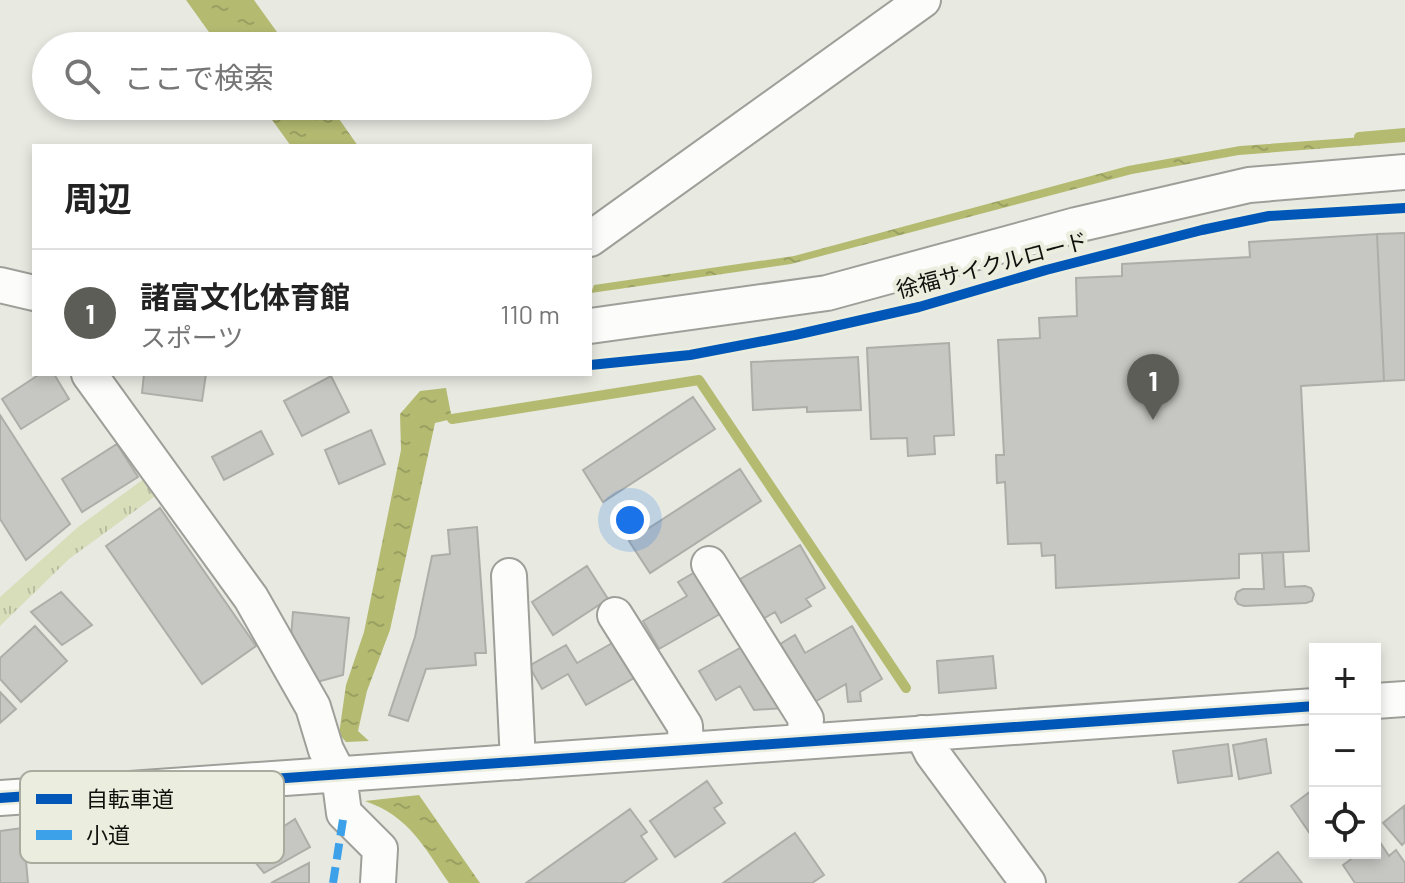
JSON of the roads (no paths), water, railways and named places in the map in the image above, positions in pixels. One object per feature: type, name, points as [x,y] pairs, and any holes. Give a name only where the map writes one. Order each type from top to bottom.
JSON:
[{"type":"street","points":[[592,238],[923,0]]},
{"type":"street","points":[[592,326],[827,293],[1076,225],[1249,185],[1405,172]]},
{"type":"street","points":[[0,285],[32,293]]},
{"type":"street","points":[[90,376],[251,598],[313,707],[326,750],[339,775],[344,813],[380,849],[378,883]]},
{"type":"street","points":[[709,564],[806,719],[804,741]]},
{"type":"street","points":[[509,576],[518,762]]},
{"type":"street","points":[[615,615],[685,726],[686,750]]},
{"type":"street","points":[[1381,701],[1405,699]]},
{"type":"street","points":[[284,779],[1309,706]]},
{"type":"street","points":[[922,733],[932,753],[1028,883]]},
{"type":"street","points":[[0,798],[20,797]]},
{"type":"water","points":[[186,0],[254,0],[277,32],[209,32]]},
{"type":"water","points":[[272,120],[340,120],[357,144],[290,144]]},
{"type":"water","points":[[1405,134],[1405,142],[1239,155],[1132,174],[791,264],[592,293],[594,285],[794,256],[1128,166],[1240,146]]},
{"type":"water","points":[[446,388],[452,419],[435,423],[390,630],[367,691],[358,731],[369,741],[346,742],[339,734],[346,685],[364,632],[401,450],[400,414],[420,391]]},
{"type":"water","points":[[419,795],[480,883],[449,883],[404,824],[365,801]]},
{"type":"waterway","points":[[1359,137],[1405,133]]},
{"type":"waterway","points":[[452,419],[699,380],[906,688]]},
{"type":"place","name":"諸富文化体育館","points":[[1153,420]]}]
